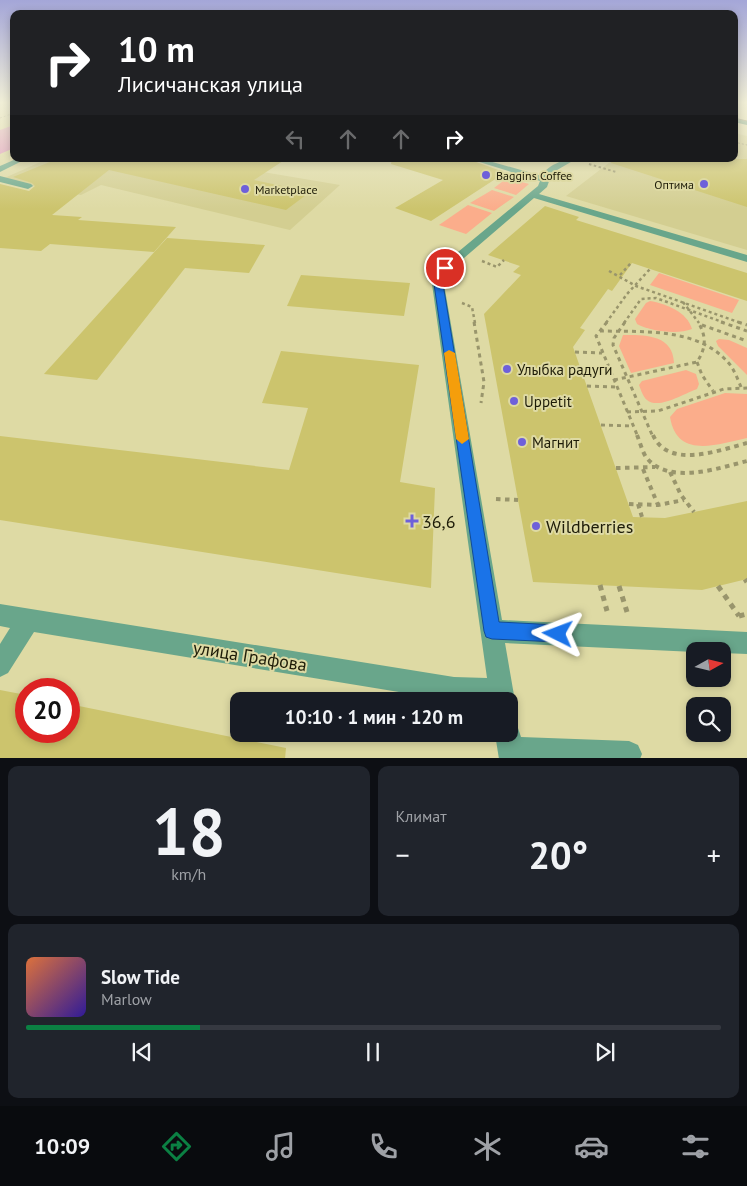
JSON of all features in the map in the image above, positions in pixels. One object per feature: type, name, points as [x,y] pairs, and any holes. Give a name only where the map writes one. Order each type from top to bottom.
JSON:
[{"type":"street","points":[[0,169],[15,162]]},
{"type":"street","points":[[484,162],[545,180]]},
{"type":"street","points":[[501,692],[438,284],[445,268],[542,187],[548,172],[566,162]]},
{"type":"street","points":[[0,179],[28,186]]},
{"type":"street","points":[[533,195],[747,259]]},
{"type":"street","name":"улица Графова","points":[[0,615],[475,692]]},
{"type":"street","points":[[0,664],[28,620]]},
{"type":"street","points":[[492,631],[747,643]]},
{"type":"street","points":[[510,748],[629,754]]},
{"type":"path","points":[[589,164],[616,172]]},
{"type":"path","points":[[474,258],[497,266],[504,260]]},
{"type":"path","points":[[620,275],[631,263]]},
{"type":"path","points":[[650,269],[627,294],[596,336],[646,457],[655,467]]},
{"type":"path","points":[[609,271],[620,275],[636,286],[747,325]]},
{"type":"path","points":[[747,331],[690,310],[647,297],[641,299],[614,338],[613,345],[657,445],[668,453],[684,457],[747,443]]},
{"type":"path","points":[[459,302],[472,307],[484,382],[481,406]]},
{"type":"path","points":[[614,380],[697,362],[702,355],[706,336],[701,324],[683,302]]},
{"type":"path","points":[[701,324],[747,341]]},
{"type":"path","points":[[599,332],[669,334],[705,343],[733,369],[741,387]]},
{"type":"path","points":[[575,352],[602,353]]},
{"type":"path","points":[[697,362],[702,375],[713,391]]},
{"type":"path","points":[[587,386],[616,387]]},
{"type":"path","points":[[627,412],[659,411],[713,391],[741,387],[747,388]]},
{"type":"path","points":[[601,426],[633,426]]},
{"type":"path","points":[[616,468],[643,469],[655,467],[670,472],[692,473],[747,461]]},
{"type":"path","points":[[643,469],[658,505]]},
{"type":"path","points":[[670,472],[684,500],[694,512]]},
{"type":"path","points":[[496,499],[518,500]]},
{"type":"path","points":[[629,504],[658,505],[684,500]]},
{"type":"path","points":[[638,504],[642,517]]},
{"type":"path","points":[[600,585],[608,614]]},
{"type":"path","points":[[619,586],[628,615]]},
{"type":"path","points":[[718,586],[739,616]]},
{"type":"shaded area","points":[[0,138],[10,138],[10,150],[0,154]]},
{"type":"shaded area","points":[[738,138],[747,138],[747,250],[566,196],[610,162],[738,162]]},
{"type":"shaded area","points":[[40,162],[205,162],[340,185],[290,230],[101,185],[81,195],[0,180]]},
{"type":"shaded area","points":[[507,178],[529,184],[516,195],[494,188]]},
{"type":"shaded area","points":[[492,190],[514,197],[494,211],[470,203]]},
{"type":"shaded area","points":[[468,205],[492,213],[466,234],[439,225]]},
{"type":"shaded area","points":[[659,273],[739,300],[732,313],[650,285]]},
{"type":"shaded area","points":[[650,301],[663,304],[681,313],[692,329],[679,332],[664,331],[649,329],[637,324],[635,319],[646,303]]},
{"type":"shaded area","points":[[623,335],[648,336],[663,341],[669,346],[674,363],[631,373],[619,346]]},
{"type":"shaded area","points":[[719,339],[729,340],[747,348],[747,375],[718,346],[716,341]]},
{"type":"shaded area","points":[[686,370],[696,374],[699,384],[697,389],[665,402],[652,403],[644,397],[639,385],[642,381]]},
{"type":"shaded area","points":[[725,393],[747,394],[747,438],[700,446],[690,444],[681,439],[674,430],[670,417],[677,409]]},
{"type":"building","name":"Оптима","points":[[738,159],[747,159],[747,207],[611,163],[738,162]]},
{"type":"building","points":[[50,162],[281,162],[254,180],[310,192],[286,210],[109,170],[52,215],[82,217],[78,220],[176,227],[154,252],[50,244],[41,251],[0,248],[0,184],[29,191],[35,186],[32,183],[13,177]]},
{"type":"building","points":[[391,162],[476,162],[501,171],[495,175],[500,176],[431,221],[395,208],[443,180],[391,164]]},
{"type":"building","points":[[545,206],[579,217],[576,220],[747,273],[747,301],[632,263],[612,291],[608,289],[580,328],[585,330],[573,347],[633,517],[665,518],[747,501],[747,579],[702,590],[533,582],[484,314],[521,275],[513,272],[520,266],[488,255]]},
{"type":"building","points":[[167,238],[265,245],[249,273],[185,268],[97,380],[44,374]]},
{"type":"building","points":[[301,275],[410,283],[404,316],[287,306]]},
{"type":"building","points":[[281,351],[419,365],[400,482],[435,488],[431,588],[0,520],[0,436],[289,470],[308,408],[262,403]]},
{"type":"building","points":[[0,690],[15,693],[15,743],[80,743],[80,706],[230,737],[230,742],[256,742],[286,748],[285,758],[0,758]]},
{"type":"slow traffic","points":[[449,353],[462,439]]},
{"type":"place","name":"Baggins Coffee","points":[[486,175]]},
{"type":"place","name":"Оптима","points":[[704,184]]},
{"type":"place","name":"Marketplace","points":[[245,189]]},
{"type":"place","name":"Улыбка радуги","points":[[507,369]]},
{"type":"place","name":"Uppetit","points":[[514,401]]},
{"type":"place","name":"Магнит","points":[[522,442]]},
{"type":"place","name":"36,6","points":[[412,521]]},
{"type":"place","name":"Wildberries","points":[[536,526]]},
{"type":"route","points":[[445,268],[438,284],[492,631],[558,634]]}]
